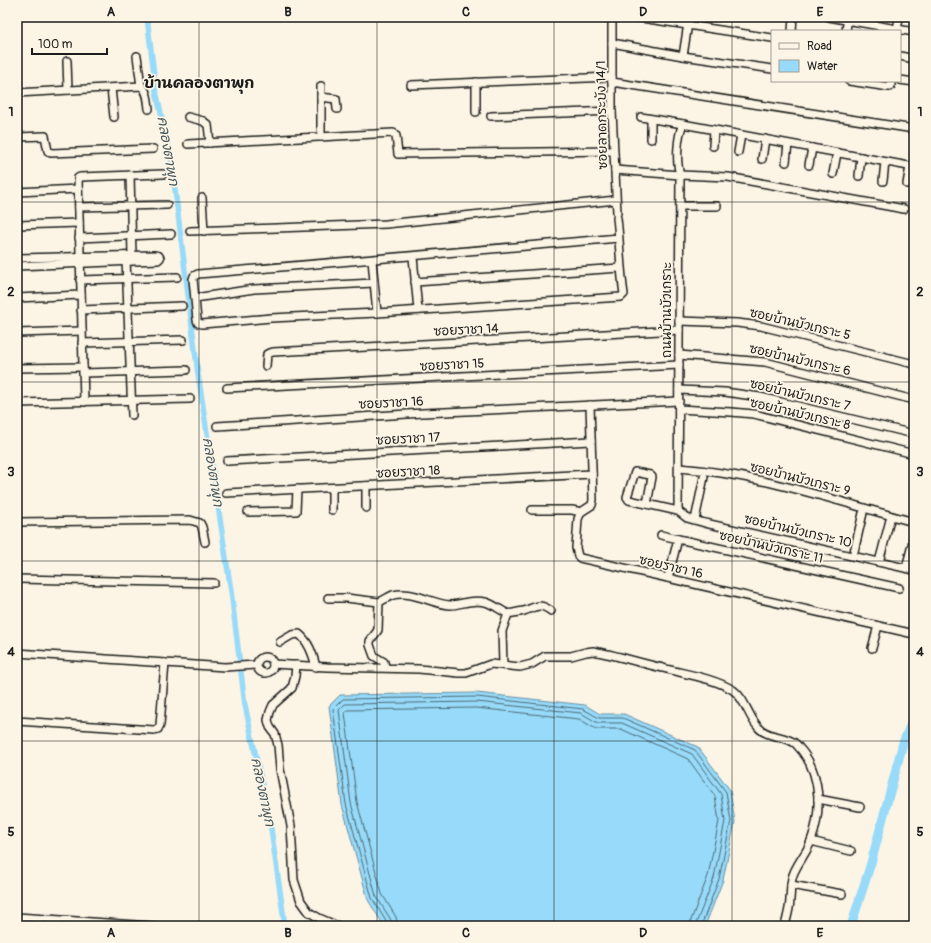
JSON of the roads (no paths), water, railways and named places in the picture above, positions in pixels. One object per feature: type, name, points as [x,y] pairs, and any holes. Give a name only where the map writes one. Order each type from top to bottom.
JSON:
[{"type":"street","name":"ซอยลาดกระบัง 14/1","points":[[418,310],[621,297],[624,294],[620,268],[613,151],[612,17]]},
{"type":"street","points":[[640,17],[688,26],[771,38]]},
{"type":"street","points":[[683,56],[689,17]]},
{"type":"street","points":[[792,30],[793,17]]},
{"type":"street","points":[[829,17],[848,18],[897,30],[899,17]]},
{"type":"street","points":[[846,30],[848,18]]},
{"type":"street","points":[[901,30],[914,32]]},
{"type":"street","points":[[612,43],[683,56],[771,69]]},
{"type":"street","points":[[137,56],[141,86],[147,93],[149,109]]},
{"type":"street","points":[[901,56],[914,58]]},
{"type":"street","points":[[66,62],[68,90]]},
{"type":"street","points":[[411,85],[612,79],[914,129]]},
{"type":"street","points":[[901,80],[914,82]]},
{"type":"street","points":[[476,82],[476,112]]},
{"type":"street","points":[[856,82],[889,87],[891,86],[891,82]]},
{"type":"street","points":[[17,93],[141,86]]},
{"type":"street","points":[[321,86],[321,137]]},
{"type":"street","points":[[111,88],[114,117]]},
{"type":"street","points":[[321,97],[336,99],[337,109]]},
{"type":"street","points":[[491,116],[612,111]]},
{"type":"street","points":[[188,117],[203,121],[208,125],[210,143]]},
{"type":"street","points":[[641,117],[912,167],[907,184]]},
{"type":"street","points":[[651,119],[652,139]]},
{"type":"street","name":"ถนนบ้านบัวเกราะ","points":[[678,511],[680,175],[678,169],[679,137],[683,124]]},
{"type":"street","points":[[713,146],[714,130]]},
{"type":"street","points":[[188,144],[395,134],[398,154],[613,151]]},
{"type":"street","points":[[738,152],[741,135]]},
{"type":"street","points":[[17,137],[45,136],[48,151],[51,153],[153,149]]},
{"type":"street","points":[[762,158],[765,139]]},
{"type":"street","points":[[786,162],[788,144]]},
{"type":"street","points":[[809,165],[812,148]]},
{"type":"street","points":[[833,174],[837,153]]},
{"type":"street","points":[[859,176],[861,157]]},
{"type":"street","points":[[883,182],[885,162]]},
{"type":"street","points":[[615,170],[728,177],[904,210]]},
{"type":"street","points":[[84,402],[78,178],[80,176],[163,174]]},
{"type":"street","points":[[130,175],[131,236],[128,257],[127,309],[132,415]]},
{"type":"street","points":[[17,192],[78,190]]},
{"type":"street","points":[[202,198],[204,231]]},
{"type":"street","points":[[190,231],[386,224],[616,200]]},
{"type":"street","points":[[79,207],[167,206]]},
{"type":"street","points":[[680,206],[717,206]]},
{"type":"street","points":[[17,225],[79,223]]},
{"type":"street","points":[[79,238],[171,234]]},
{"type":"street","points":[[413,257],[418,310],[271,318],[202,324],[198,323],[197,320],[193,279],[194,276],[198,274],[413,257],[619,238]]},
{"type":"street","points":[[17,266],[128,257]]},
{"type":"street","points":[[17,258],[80,260]]},
{"type":"street","points":[[372,260],[377,313]]},
{"type":"street","points":[[415,282],[620,268]]},
{"type":"street","points":[[80,280],[177,277]]},
{"type":"street","points":[[195,298],[254,289],[374,283]]},
{"type":"street","points":[[17,298],[81,295]]},
{"type":"street","points":[[81,310],[182,306]]},
{"type":"street","name":"ซอยบ้านบัวเกราะ 5","points":[[679,321],[737,323],[761,326],[914,364]]},
{"type":"street","name":"ซอยราชา 14","points":[[266,366],[267,354],[273,352],[679,330]]},
{"type":"street","points":[[17,333],[82,331]]},
{"type":"street","points":[[82,343],[183,340]]},
{"type":"street","name":"ซอยบ้านบัวเกราะ 6","points":[[679,355],[765,362],[914,400]]},
{"type":"street","name":"ซอยราชา 15","points":[[227,388],[679,365]]},
{"type":"street","points":[[17,368],[130,372],[186,370]]},
{"type":"street","name":"ซอยบ้านบัวเกราะ 7","points":[[679,390],[725,392],[760,397],[914,434]]},
{"type":"street","points":[[17,403],[190,400]]},
{"type":"street","name":"ซอยราชา 16","points":[[217,426],[679,401]]},
{"type":"street","name":"ซอยราชา 16","points":[[590,405],[592,505],[581,512],[578,519],[576,548],[580,558],[914,634]]},
{"type":"street","name":"ซอยบ้านบัวเกราะ 8","points":[[679,409],[754,414],[914,454]]},
{"type":"street","name":"ซอยราชา 17","points":[[227,461],[591,441]]},
{"type":"street","name":"ซอยบ้านบัวเกราะ 9","points":[[679,468],[706,470],[799,490],[914,522]]},
{"type":"street","name":"ซอยบ้านบัวเกราะ 10","points":[[647,504],[652,477],[650,475],[635,472],[627,499],[647,504],[678,511],[687,518],[695,520],[914,570]]},
{"type":"street","name":"ซอยราชา 18","points":[[226,493],[592,474]]},
{"type":"street","points":[[695,520],[704,477]]},
{"type":"street","points":[[366,486],[366,508]]},
{"type":"street","points":[[332,488],[332,510]]},
{"type":"street","points":[[248,512],[296,511],[297,489]]},
{"type":"street","points":[[532,510],[572,510],[581,512]]},
{"type":"street","points":[[853,556],[863,513]]},
{"type":"street","points":[[17,522],[190,520],[200,523],[205,542]]},
{"type":"street","points":[[880,562],[890,520]]},
{"type":"street","name":"ซอยบ้านบัวเกราะ 11","points":[[661,535],[899,588]]},
{"type":"street","points":[[906,568],[914,537]]},
{"type":"street","points":[[668,578],[678,539]]},
{"type":"street","points":[[17,579],[214,583]]},
{"type":"street","points":[[328,598],[346,598],[379,602],[394,595],[411,595],[450,605],[483,601],[493,604],[508,614],[540,606],[545,606],[551,611]]},
{"type":"street","points":[[379,602],[378,630],[370,641],[370,645],[374,656],[384,662],[385,667]]},
{"type":"street","points":[[503,665],[502,631],[508,614]]},
{"type":"street","points":[[872,648],[878,626]]},
{"type":"street","points":[[280,642],[292,635],[299,634],[310,649],[316,667]]},
{"type":"street","points":[[273,664],[316,667],[385,667],[466,673],[491,664],[520,667],[532,664],[545,656],[571,656],[593,651],[702,678],[721,684],[733,690],[758,728],[766,733],[785,738],[796,744],[808,758],[815,777],[818,800],[817,818],[811,841],[793,875],[785,926]]},
{"type":"street","points":[[17,653],[233,667],[256,666]]},
{"type":"street","points":[[266,656],[271,659],[273,664],[272,670],[267,673],[258,671],[256,666],[258,660],[266,656]]},
{"type":"street","points":[[17,721],[154,730],[160,725],[165,663]]},
{"type":"street","points":[[296,665],[296,676],[292,688],[274,705],[268,720],[278,744],[280,769],[291,826],[294,880],[301,901],[309,912],[338,926]]},
{"type":"street","points":[[818,800],[860,807]]},
{"type":"street","points":[[811,841],[851,851]]},
{"type":"street","points":[[791,885],[842,894]]},
{"type":"street","points":[[17,917],[53,923],[152,926]]},
{"type":"water","points":[[477,693],[585,705],[600,714],[624,714],[698,747],[730,790],[735,822],[723,880],[705,926],[384,926],[368,900],[342,805],[329,706],[340,695]]},
{"type":"waterway","name":"คลองตาพุก","points":[[147,17],[156,91],[171,158],[198,374],[231,591],[245,705],[270,822],[285,926]]},
{"type":"waterway","points":[[851,926],[871,863],[903,743],[914,716]]},
{"type":"district","name":"บ้านคลองตาพุก","points":[[199,83]]}]
